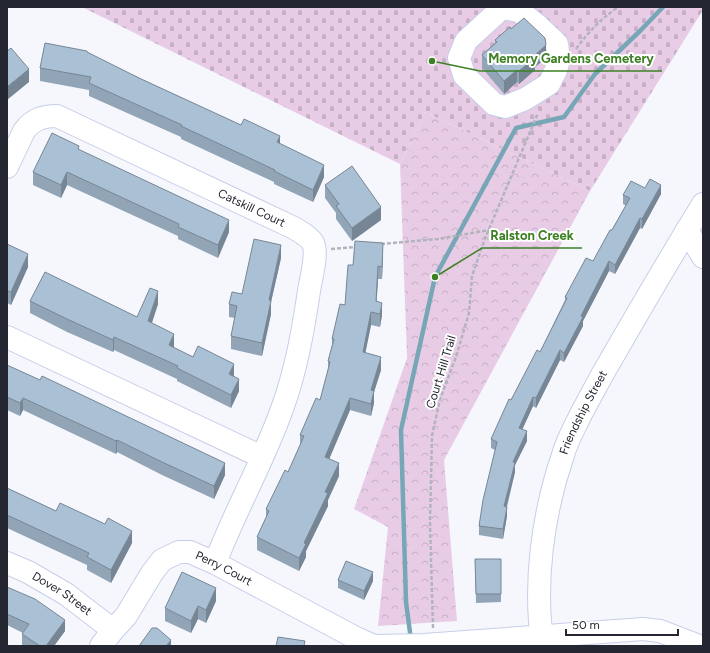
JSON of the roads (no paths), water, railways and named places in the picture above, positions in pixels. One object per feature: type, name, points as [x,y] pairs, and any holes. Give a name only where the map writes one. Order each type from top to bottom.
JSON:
[{"type":"street","points":[[502,7],[519,11],[537,25],[557,44],[559,59],[556,70],[549,84],[525,99],[505,107],[494,104],[464,75],[459,58],[466,41],[502,7]]},
{"type":"street","name":"Catskill Court","points":[[7,167],[24,130],[33,121],[44,116],[57,116],[294,228],[308,237],[312,242],[314,250],[313,263],[304,323],[294,369],[282,410],[215,563]]},
{"type":"street","name":"Friendship Street","points":[[542,641],[539,578],[542,544],[552,492],[562,455],[598,380],[703,204]]},
{"type":"street","points":[[687,230],[703,256]]},
{"type":"street","points":[[7,337],[262,457]]},
{"type":"street","name":"Perry Court","points":[[107,638],[132,608],[152,573],[162,560],[179,552],[190,552],[215,563],[354,642],[374,646],[542,641],[660,630],[699,646]]},
{"type":"street","name":"Dover Street","points":[[7,563],[28,572],[66,594],[107,638]]},
{"type":"waterway","points":[[411,640],[406,602],[401,430],[435,277],[516,128],[564,117],[595,74],[663,7]]},
{"type":"place","name":"Memory Gardens Cemetery","points":[[432,61]]},
{"type":"place","name":"Ralston Creek","points":[[435,277]]}]
